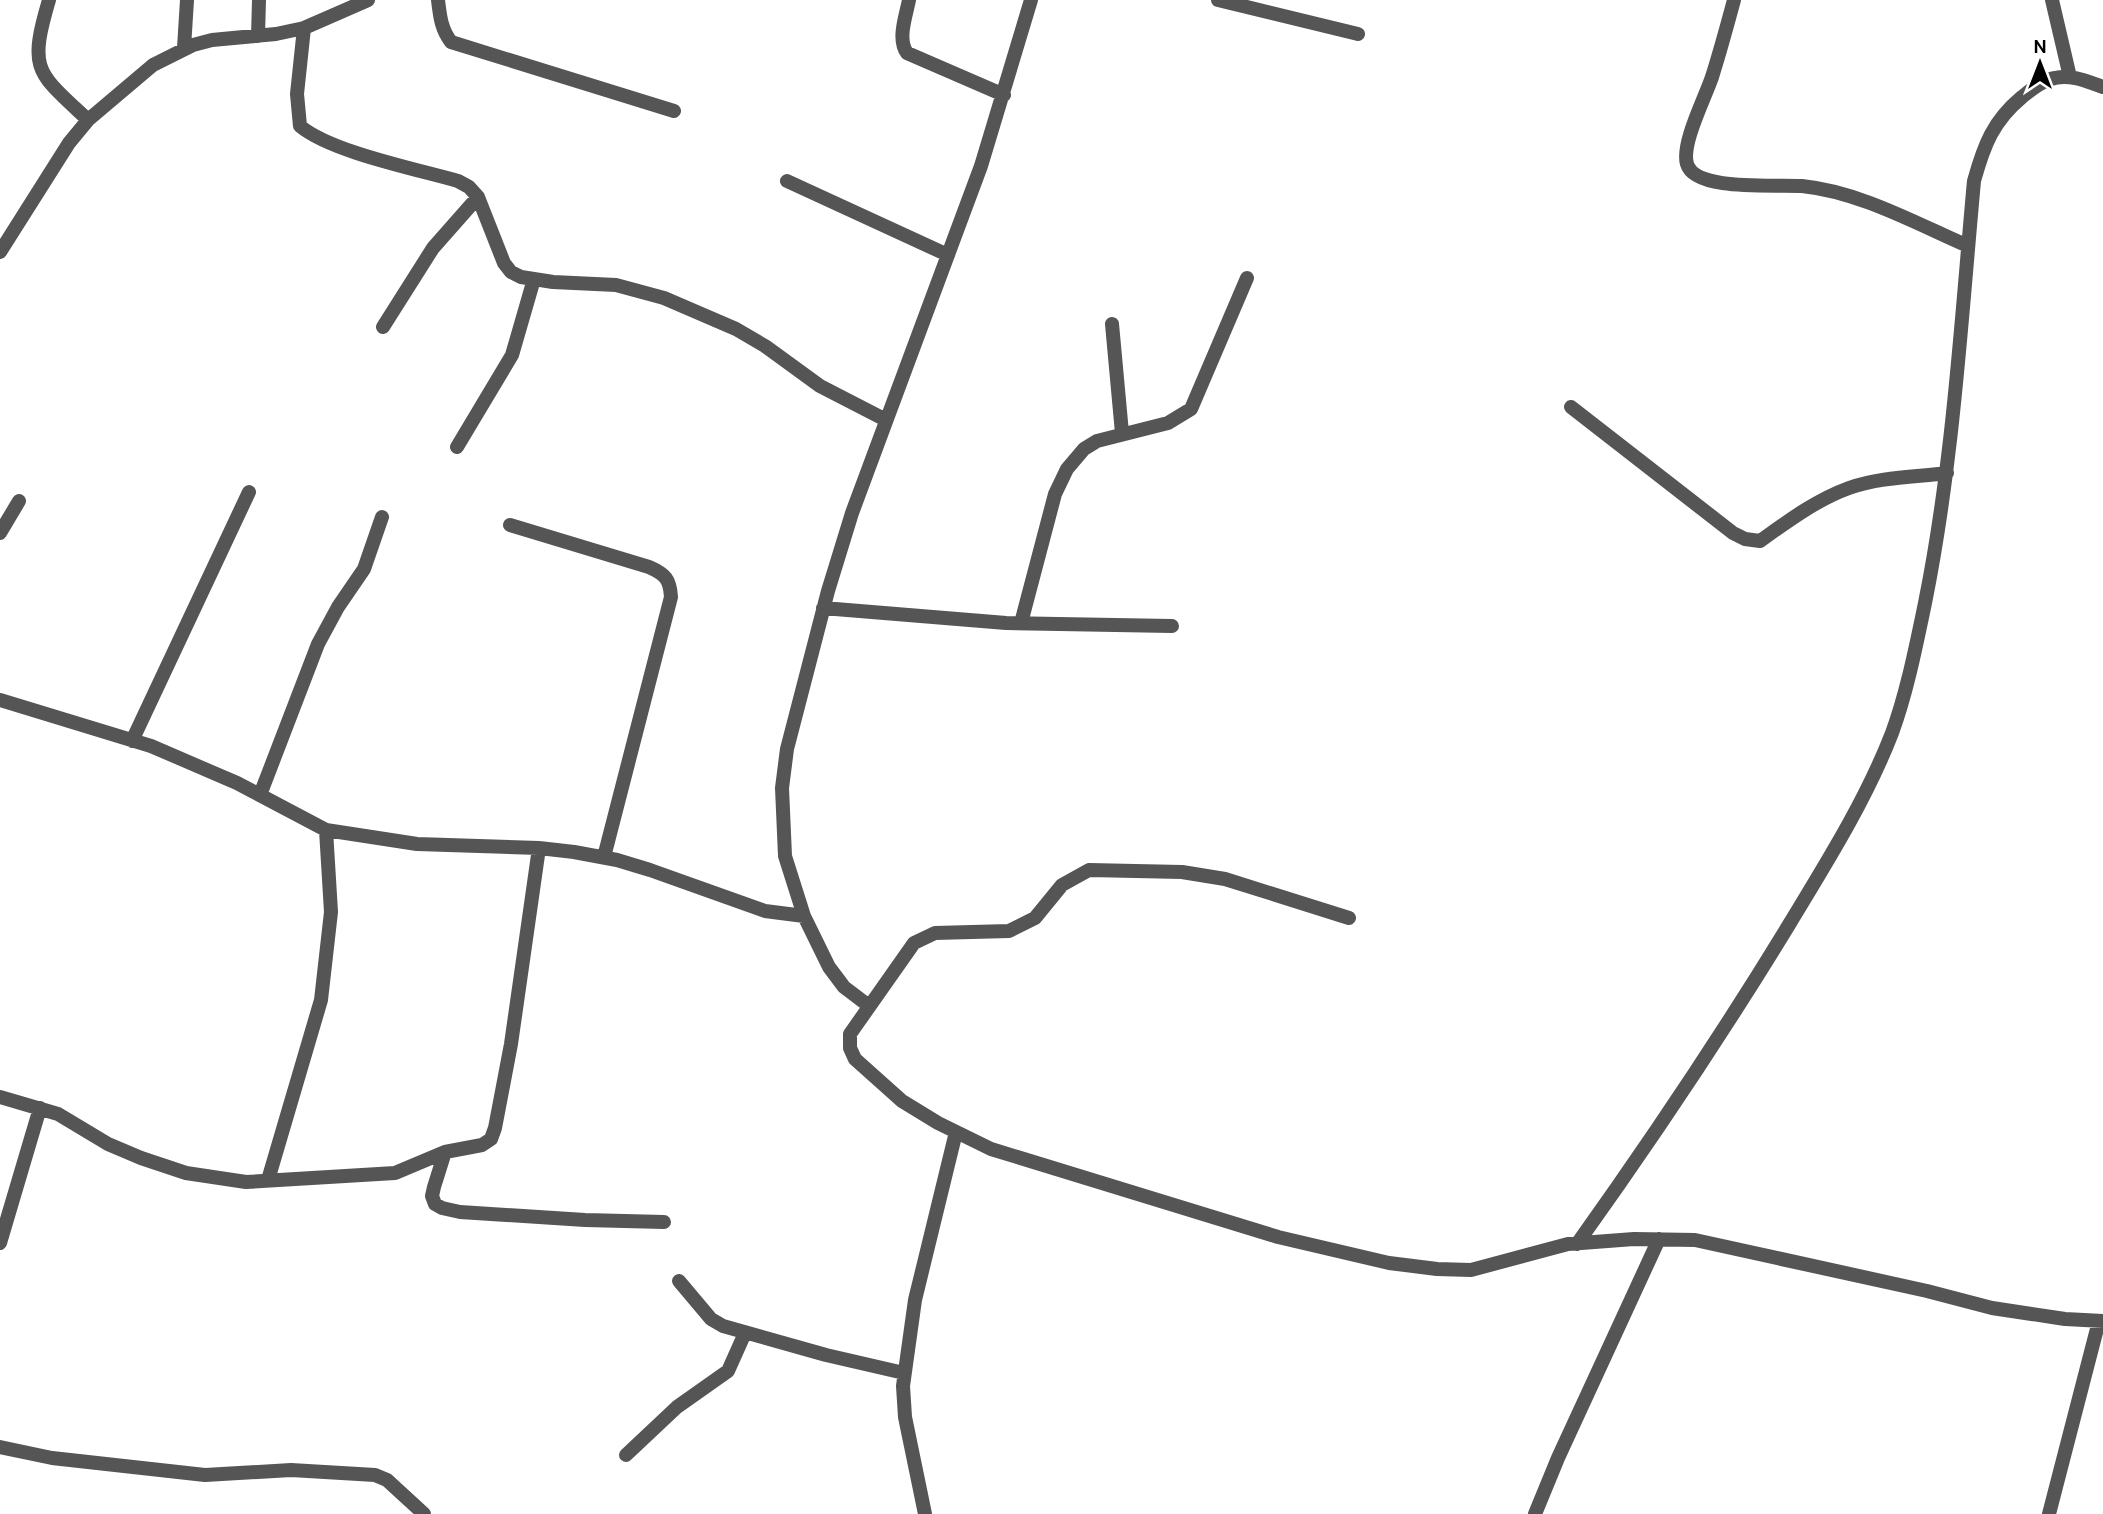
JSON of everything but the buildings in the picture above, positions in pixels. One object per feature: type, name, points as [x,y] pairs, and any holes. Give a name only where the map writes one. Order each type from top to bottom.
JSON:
[{"type":"street","points":[[50,0],[37,48],[43,75],[88,120]]},
{"type":"street","points":[[184,48],[187,0]]},
{"type":"street","points":[[258,36],[259,0]]},
{"type":"street","points":[[0,252],[48,173],[88,120],[153,65],[184,48],[212,40],[304,28],[368,0]]},
{"type":"street","points":[[438,0],[440,21],[451,42],[674,111]]},
{"type":"street","points":[[909,0],[902,39],[902,46],[907,53],[1004,95]]},
{"type":"street","points":[[869,1006],[844,987],[830,967],[804,916],[785,856],[782,788],[787,749],[823,608],[852,513],[981,166],[1031,0]]},
{"type":"street","points":[[1217,0],[1358,34]]},
{"type":"street","points":[[1734,0],[1712,78],[1687,146],[1686,161],[1690,172],[1705,180],[1803,186],[1832,191],[1860,200],[1968,246]]},
{"type":"street","points":[[2052,0],[2070,78]]},
{"type":"street","points":[[304,28],[297,94],[300,126],[310,134],[351,150],[458,181],[469,187],[478,197],[504,263],[511,272],[553,282],[616,285],[664,298],[736,329],[765,346],[820,386],[886,420]]},
{"type":"street","points":[[1577,1244],[1740,1007],[1833,852],[1873,778],[1893,730],[1917,643],[1937,545],[1947,473],[1974,181],[1982,151],[1996,122],[2034,87],[2055,78],[2070,78],[2083,79],[2103,88]]},
{"type":"street","points":[[787,181],[948,255]]},
{"type":"street","points":[[383,327],[433,248],[478,197]]},
{"type":"street","points":[[1021,623],[1055,494],[1067,469],[1084,449],[1097,441],[1168,424],[1191,410],[1247,278]]},
{"type":"street","points":[[457,447],[512,355],[534,279]]},
{"type":"street","points":[[1112,324],[1122,433]]},
{"type":"street","points":[[1571,407],[1745,539],[1760,541],[1808,507],[1849,488],[1877,481],[1947,473]]},
{"type":"street","points":[[132,741],[249,492]]},
{"type":"street","points":[[0,533],[19,501]]},
{"type":"street","points":[[260,795],[318,644],[338,607],[364,569],[382,517]]},
{"type":"street","points":[[510,525],[649,567],[663,573],[670,582],[671,597],[604,857]]},
{"type":"street","points":[[823,608],[1021,623],[1172,626]]},
{"type":"street","points":[[0,700],[132,741],[198,765],[327,830],[417,844],[539,848],[604,857],[650,870],[753,907],[804,916]]},
{"type":"street","points":[[268,1180],[321,1000],[331,912],[327,830]]},
{"type":"street","points":[[0,1097],[58,1114],[108,1144],[141,1158],[186,1173],[246,1182],[395,1173],[445,1153],[482,1144],[491,1139],[495,1128],[539,848]]},
{"type":"street","points":[[1349,918],[1225,879],[1182,872],[1089,870],[1062,885],[1035,918],[1009,931],[935,933],[914,943],[850,1034],[850,1048],[855,1059],[902,1101],[991,1149],[1278,1237],[1389,1263],[1471,1270],[1577,1244],[1659,1239],[1695,1240],[1992,1308],[2065,1319],[2101,1321],[2049,1514]]},
{"type":"street","points":[[0,1243],[40,1108]]},
{"type":"street","points":[[925,1514],[905,1417],[904,1373],[915,1300],[956,1132]]},
{"type":"street","points":[[445,1153],[432,1196],[435,1204],[442,1208],[502,1215],[664,1222]]},
{"type":"street","points":[[1535,1514],[1659,1239]]},
{"type":"street","points":[[679,1281],[711,1319],[745,1333],[904,1373]]},
{"type":"street","points":[[626,1455],[677,1407],[728,1371],[745,1333]]},
{"type":"street","points":[[0,1447],[52,1458],[205,1475],[291,1470],[375,1475],[387,1480],[424,1514]]}]
